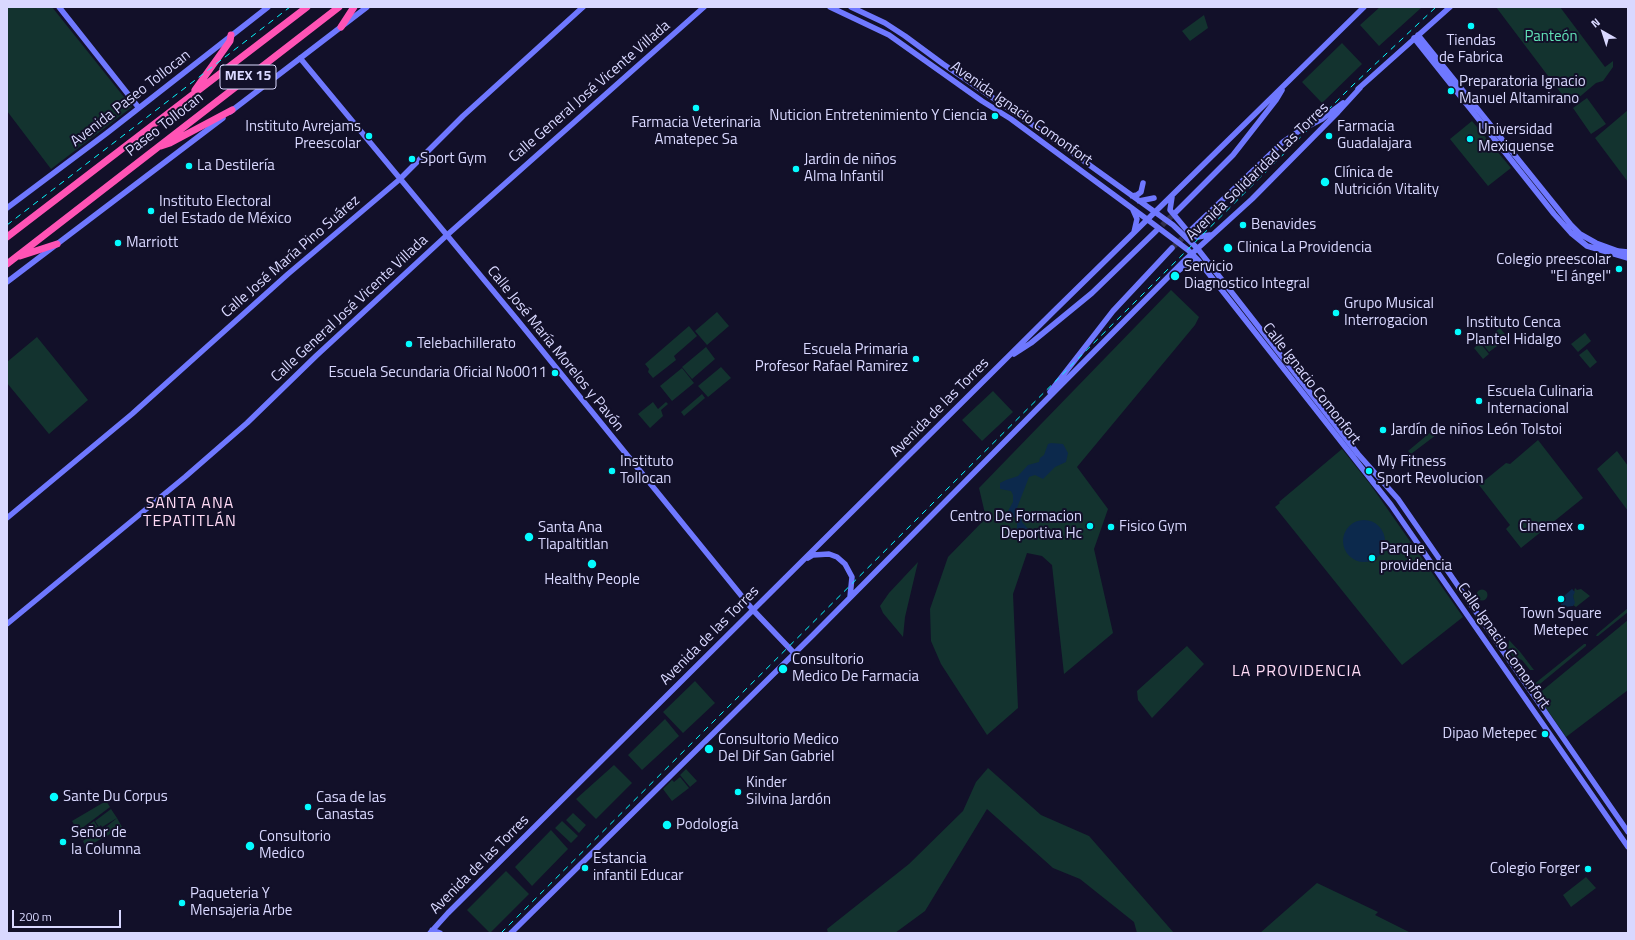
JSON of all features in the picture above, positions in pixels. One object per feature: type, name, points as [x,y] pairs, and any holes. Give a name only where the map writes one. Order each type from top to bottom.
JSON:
[{"type":"highway","name":"Paseo Tollocan","points":[[7,237],[307,7]]},
{"type":"highway","name":"Paseo Tollocan","points":[[7,264],[339,7]]},
{"type":"highway","points":[[341,27],[354,7]]},
{"type":"highway","points":[[189,98],[230,41],[231,35]]},
{"type":"highway","points":[[157,147],[170,143],[232,110]]},
{"type":"highway","points":[[7,232],[17,229]]},
{"type":"highway","points":[[14,258],[57,244]]},
{"type":"main road","points":[[59,7],[139,108]]},
{"type":"main road","name":"Avenida Paseo Tollocan","points":[[7,208],[139,108],[268,7]]},
{"type":"main road","points":[[7,282],[367,7]]},
{"type":"main road","name":"Calle José María Pino Suárez","points":[[7,518],[132,414],[302,262],[400,179],[463,116],[583,7]]},
{"type":"main road","name":"Calle General José Vicente Villada","points":[[7,624],[185,477],[247,423],[316,356],[446,236],[704,7]]},
{"type":"main road","name":"Avenida Ignacio Comonfort","points":[[830,7],[889,35],[982,101],[1011,119],[1191,253]]},
{"type":"main road","name":"Avenida Ignacio Comonfort","points":[[851,7],[885,23],[905,36],[943,64],[1049,136],[1173,225],[1197,248]]},
{"type":"main road","name":"Avenida Solidaridad Las Torres","points":[[1006,360],[1364,7]]},
{"type":"main road","name":"Avenida Solidaridad Las Torres","points":[[1190,230],[1283,142],[1326,116],[1360,88],[1450,7]]},
{"type":"main road","points":[[1416,36],[1522,169],[1562,224],[1584,245],[1608,254],[1628,258]]},
{"type":"main road","name":"Calle José María Morelos y Pavón","points":[[300,58],[446,236],[519,322],[753,610],[794,653]]},
{"type":"main road","name":"Avenida Solidaridad Las Torres","points":[[1176,212],[1242,144],[1276,100],[1287,82]]},
{"type":"main road","name":"Avenida Solidaridad Las Torres","points":[[1044,403],[1191,253],[1252,199],[1360,88]]},
{"type":"main road","points":[[1522,169],[1580,234],[1596,243],[1628,252]]},
{"type":"main road","points":[[1132,196],[1141,192],[1143,183]]},
{"type":"main road","points":[[1172,197],[1170,210],[1190,234],[1197,237],[1212,234]]},
{"type":"main road","points":[[1139,201],[1154,198]]},
{"type":"main road","points":[[1131,207],[1137,216],[1133,234]]},
{"type":"main road","points":[[1006,360],[1031,343],[1092,293],[1156,232]]},
{"type":"main road","points":[[1204,241],[1203,250],[1205,258]]},
{"type":"main road","name":"Avenida Solidaridad Las Torres","points":[[1044,403],[1060,379],[1113,311],[1172,248]]},
{"type":"main road","name":"Calle Ignacio Comonfort","points":[[1197,248],[1358,454],[1398,499],[1628,832]]},
{"type":"main road","name":"Calle Ignacio Comonfort","points":[[1191,253],[1390,506],[1628,847]]},
{"type":"main road","points":[[1164,282],[1192,260],[1198,260]]},
{"type":"main road","name":"Avenida de las Torres","points":[[431,932],[800,562],[1006,360]]},
{"type":"main road","points":[[511,933],[1044,403]]},
{"type":"main road","points":[[800,562],[813,555],[822,553],[837,557],[847,567],[852,577],[850,597]]},
{"type":"main road","points":[[431,932],[440,933]]},
{"type":"green space","points":[[8,7],[52,7],[132,107],[51,169],[7,111]]},
{"type":"green space","points":[[1380,7],[1421,8],[1379,46],[1360,25]]},
{"type":"green space","name":"Panteón","points":[[1496,7],[1560,7],[1605,67],[1613,61],[1613,67],[1603,81],[1596,83],[1570,105]]},
{"type":"green space","points":[[1204,15],[1208,28],[1190,41],[1182,31]]},
{"type":"green space","points":[[1342,43],[1362,64],[1322,103],[1302,82]]},
{"type":"green space","points":[[1587,98],[1606,124],[1591,134],[1573,108]]},
{"type":"green space","points":[[1628,110],[1628,182],[1595,138]]},
{"type":"green space","points":[[1472,121],[1511,168],[1488,186],[1450,139]]},
{"type":"green space","points":[[1171,290],[1199,317],[1195,325],[1077,467],[1108,509],[1094,549],[1113,633],[1064,674],[1052,565],[1042,556],[1027,553],[1013,594],[1018,708],[987,735],[941,664],[931,641],[930,609],[948,557],[986,518],[979,488]]},
{"type":"green space","points":[[717,312],[729,326],[707,345],[695,331]]},
{"type":"green space","points":[[689,326],[697,336],[674,356],[676,360],[653,378],[648,372],[649,369],[645,364]]},
{"type":"green space","points":[[1500,328],[1508,338],[1489,352],[1482,343]]},
{"type":"green space","points":[[1585,333],[1591,341],[1578,352],[1571,344]]},
{"type":"green space","points":[[37,337],[88,400],[49,434],[7,383],[7,362]]},
{"type":"green space","points":[[1480,343],[1489,354],[1483,359],[1474,348]]},
{"type":"green space","points":[[706,347],[715,359],[692,379],[682,367]]},
{"type":"green space","points":[[1587,349],[1597,362],[1590,368],[1579,355]]},
{"type":"green space","points":[[721,367],[731,378],[708,397],[698,386]]},
{"type":"green space","points":[[682,368],[694,383],[672,401],[660,386]]},
{"type":"green space","points":[[993,391],[1013,412],[982,441],[962,420]]},
{"type":"green space","points":[[702,394],[705,398],[684,416],[681,412]]},
{"type":"green space","points":[[653,402],[658,409],[666,402],[668,404],[661,410],[663,416],[650,428],[638,414]]},
{"type":"green space","points":[[1432,431],[1436,435],[1411,454],[1408,451]]},
{"type":"green space","points":[[1538,440],[1583,498],[1521,548],[1506,529],[1510,525],[1479,485],[1506,463],[1510,464]]},
{"type":"green space","name":"Parque providencia","points":[[1342,449],[1370,484],[1463,617],[1402,665],[1275,507]]},
{"type":"green space","points":[[1617,451],[1628,466],[1628,511],[1597,469]]},
{"type":"green space","points":[[918,562],[905,617],[903,637],[883,613],[880,606],[889,593]]},
{"type":"green space","points":[[1575,588],[1577,590],[1581,589],[1590,596],[1576,607],[1573,605]]},
{"type":"green space","points":[[1482,589],[1486,591],[1488,595],[1486,599],[1482,601],[1478,599],[1476,595],[1478,591]]},
{"type":"green space","points":[[1628,608],[1628,612],[1596,636],[1597,634]]},
{"type":"green space","points":[[1628,620],[1628,690],[1566,737],[1537,695]]},
{"type":"green space","points":[[1509,640],[1534,670],[1530,670],[1522,660],[1513,657],[1508,649]]},
{"type":"green space","points":[[1584,644],[1586,644],[1586,646],[1535,688],[1533,687],[1533,685]]},
{"type":"green space","points":[[1187,646],[1204,664],[1152,718],[1138,700],[1137,691]]},
{"type":"green space","points":[[695,681],[715,703],[683,733],[663,712]]},
{"type":"green space","points":[[665,719],[679,736],[642,770],[628,755]]},
{"type":"green space","points":[[614,765],[632,783],[596,819],[576,799]]},
{"type":"green space","points":[[988,768],[1041,815],[1089,836],[1174,933],[1137,933],[1134,922],[1080,879],[1053,868],[987,809],[925,911],[895,933],[828,933],[827,929],[909,864],[963,811],[976,782]]},
{"type":"green space","points":[[686,769],[697,781],[690,787],[680,775]]},
{"type":"green space","points":[[680,777],[689,788],[672,801],[663,789],[672,780],[674,782]]},
{"type":"green space","points":[[106,801],[110,807],[78,831],[72,821]]},
{"type":"green space","points":[[111,809],[117,818],[102,827],[101,825],[99,827],[95,821]]},
{"type":"green space","points":[[573,813],[586,825],[579,833],[566,820]]},
{"type":"green space","points":[[117,818],[122,827],[105,837],[101,831]]},
{"type":"green space","points":[[94,821],[98,827],[82,840],[78,833]]},
{"type":"green space","points":[[562,821],[578,836],[571,843],[555,828]]},
{"type":"green space","points":[[551,830],[568,849],[532,886],[515,867]]},
{"type":"green space","points":[[97,831],[98,833],[100,831],[104,837],[86,848],[83,841]]},
{"type":"green space","points":[[506,871],[529,894],[490,933],[467,910]]},
{"type":"green space","points":[[1586,877],[1596,888],[1571,907],[1563,895]]},
{"type":"green space","points":[[1317,883],[1378,912],[1375,915],[1411,933],[1260,933]]},
{"type":"water","points":[[1048,444],[1063,444],[1068,453],[1066,462],[1055,467],[1043,479],[1035,475],[1029,477],[1015,513],[1021,517],[1022,522],[1029,530],[1024,534],[1025,539],[1021,541],[1018,540],[1017,521],[1008,511],[1013,502],[1013,495],[1011,491],[1000,489],[1000,483],[1018,476],[1028,465],[1039,462],[1040,458],[1044,455]]},
{"type":"water","points":[[1360,520],[1368,520],[1379,526],[1385,537],[1385,545],[1379,556],[1368,562],[1360,562],[1349,556],[1343,545],[1343,537],[1349,526]]},
{"type":"water","points":[[1572,589],[1575,592],[1573,596],[1575,603],[1573,606],[1564,607],[1561,603],[1565,595]]},
{"type":"tunnel","points":[[1156,231],[1176,212]]},
{"type":"tunnel","points":[[1172,248],[1188,233]]},
{"type":"railway","points":[[7,225],[290,7]]},
{"type":"railway","points":[[501,933],[1353,85],[1436,7]]},
{"type":"place","name":"Tiendas de Fabrica","points":[[1471,26]]},
{"type":"place","name":"Preparatoria Ignacio Manuel Altamirano","points":[[1451,91]]},
{"type":"place","name":"Farmacia Veterinaria Amatepec Sa","points":[[696,108]]},
{"type":"place","name":"Nuticion Entretenimiento Y Ciencia","points":[[995,116]]},
{"type":"place","name":"Instituto Avrejams Preescolar","points":[[369,136]]},
{"type":"place","name":"Farmacia Guadalajara","points":[[1329,136]]},
{"type":"place","name":"Universidad Mexiquense","points":[[1470,139]]},
{"type":"place","name":"Sport Gym","points":[[412,159]]},
{"type":"place","name":"La Destilería","points":[[189,166]]},
{"type":"place","name":"Jardin de niños Alma Infantil","points":[[796,169]]},
{"type":"place","name":"Clínica de Nutrición Vitality","points":[[1325,182]]},
{"type":"place","name":"Instituto Electoral del Estado de México","points":[[151,211]]},
{"type":"place","name":"Benavides","points":[[1243,225]]},
{"type":"place","name":"Marriott","points":[[118,243]]},
{"type":"place","name":"Clinica La Providencia","points":[[1228,248]]},
{"type":"place","name":"Colegio preescolar \"El ángel\"","points":[[1619,269]]},
{"type":"place","name":"Servicio Diagnostico Integral","points":[[1175,276]]},
{"type":"place","name":"Grupo Musical Interrogacion","points":[[1336,313]]},
{"type":"place","name":"Instituto Cenca Plantel Hidalgo","points":[[1458,332]]},
{"type":"place","name":"Telebachillerato","points":[[409,344]]},
{"type":"place","name":"Escuela Primaria Profesor Rafael Ramirez","points":[[916,359]]},
{"type":"place","name":"Escuela Secundaria Oficial No0011","points":[[555,373]]},
{"type":"place","name":"Escuela Culinaria Internacional","points":[[1479,401]]},
{"type":"place","name":"Jardín de niños León Tolstoi","points":[[1383,430]]},
{"type":"place","name":"Instituto Tollocan","points":[[612,471]]},
{"type":"place","name":"My Fitness Sport Revolucion","points":[[1369,471]]},
{"type":"place","name":"Centro De Formacion Deportiva Hc","points":[[1090,526]]},
{"type":"place","name":"Fisico Gym","points":[[1111,527]]},
{"type":"place","name":"Cinemex","points":[[1581,527]]},
{"type":"place","name":"Santa Ana Tlapaltitlan","points":[[529,537]]},
{"type":"place","name":"Parque providencia","points":[[1372,558]]},
{"type":"place","name":"Healthy People","points":[[592,564]]},
{"type":"place","name":"Town Square Metepec","points":[[1561,599]]},
{"type":"place","name":"Consultorio Medico De Farmacia","points":[[783,669]]},
{"type":"place","name":"Dipao Metepec","points":[[1545,734]]},
{"type":"place","name":"Consultorio Medico Del Dif San Gabriel","points":[[709,749]]},
{"type":"place","name":"Kinder Silvina Jardón","points":[[738,792]]},
{"type":"place","name":"Sante Du Corpus","points":[[54,797]]},
{"type":"place","name":"Casa de las Canastas","points":[[308,807]]},
{"type":"place","name":"Podología","points":[[667,825]]},
{"type":"place","name":"Señor de la Columna","points":[[63,842]]},
{"type":"place","name":"Consultorio Medico","points":[[250,846]]},
{"type":"place","name":"Estancia infantil Educar","points":[[585,868]]},
{"type":"place","name":"Colegio Forger","points":[[1588,869]]},
{"type":"place","name":"Paqueteria Y Mensajeria Arbe","points":[[182,903]]},
{"type":"district","name":"SANTA ANA TEPATITLÁN","points":[[190,513]]},
{"type":"district","name":"LA PROVIDENCIA","points":[[1297,672]]}]
